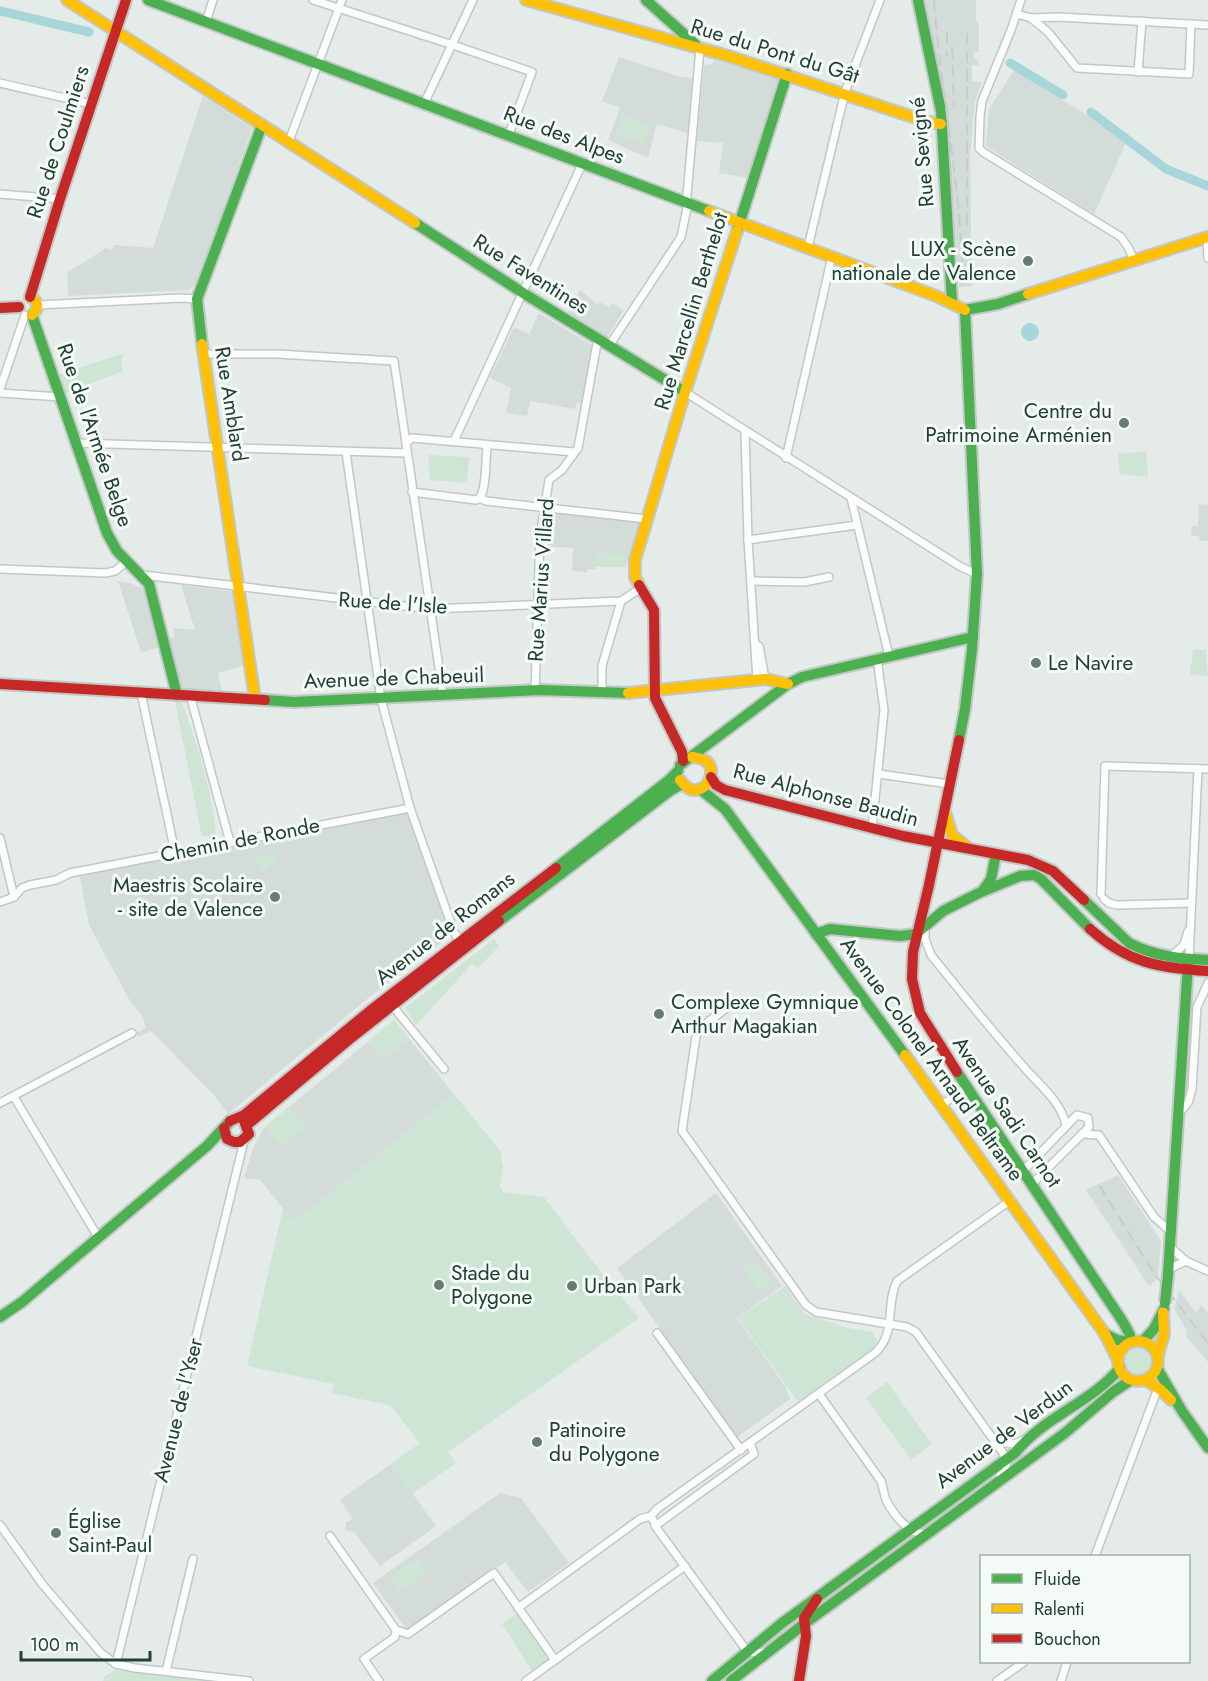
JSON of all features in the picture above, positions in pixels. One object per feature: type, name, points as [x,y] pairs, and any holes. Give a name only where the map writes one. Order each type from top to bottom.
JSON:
[{"type":"main road","name":"Rue Faventines","points":[[67,0],[523,293],[685,392]]},
{"type":"main road","name":"Rue de Coulmiers","points":[[29,308],[60,199],[126,0]]},
{"type":"main road","name":"Rue des Alpes","points":[[148,0],[832,256],[952,302],[965,310]]},
{"type":"main road","name":"Rue du Pont du Gât","points":[[526,0],[657,34],[845,92],[928,122],[941,124]]},
{"type":"main road","points":[[646,0],[700,48]]},
{"type":"main road","name":"Rue Sevigné","points":[[918,0],[939,98],[952,302]]},
{"type":"main road","name":"Rue Marcellin Berthelot","points":[[641,588],[635,577],[635,560],[685,392],[787,74]]},
{"type":"main road","name":"Rue Amblard","points":[[255,699],[197,299],[262,125]]},
{"type":"main road","points":[[965,310],[994,305],[1207,237]]},
{"type":"main road","points":[[0,308],[29,308]]},
{"type":"main road","name":"Rue de l'Armée Belge","points":[[29,308],[107,533],[117,551],[149,584],[177,695]]},
{"type":"main road","name":"Avenue Sadi Carnot","points":[[965,310],[977,574],[973,638],[965,710],[920,931],[913,952],[912,979],[920,1012],[929,1030],[1123,1322],[1130,1335],[1130,1342]]},
{"type":"main road","points":[[641,588],[654,609],[656,704],[685,760],[679,778],[682,784],[690,789],[700,789],[707,785],[711,777],[711,768],[706,761],[699,757],[685,760]]},
{"type":"main road","name":"Avenue de Romans","points":[[232,1138],[230,1120],[243,1122],[389,1002],[460,940],[668,781],[685,760],[788,684],[807,675],[973,638]]},
{"type":"main road","name":"Avenue de Chabeuil","points":[[0,684],[294,702],[535,691],[629,693],[761,679],[788,684]]},
{"type":"main road","name":"Rue Alphonse Baudin","points":[[711,777],[716,785],[725,790],[937,844],[1025,859],[1048,868],[1129,943],[1143,951],[1171,956],[1188,965]]},
{"type":"main road","name":"Avenue de Romans","points":[[389,1002],[672,789],[682,784]]},
{"type":"main road","name":"Avenue Colonel Arnaud Beltrame","points":[[700,789],[725,809],[1011,1200],[1105,1334],[1119,1364]]},
{"type":"main road","points":[[725,790],[725,809]]},
{"type":"main road","name":"Avenue Sadi Carnot","points":[[945,802],[951,834],[957,842],[968,848]]},
{"type":"main road","points":[[979,893],[990,883],[996,854]]},
{"type":"main road","points":[[816,934],[830,929],[900,936],[920,931],[943,910],[1020,876],[1034,875],[1106,943],[1124,955],[1135,960],[1188,965],[1208,971]]},
{"type":"main road","points":[[929,885],[931,904],[934,908],[943,910]]},
{"type":"main road","points":[[1188,965],[1208,960]]},
{"type":"main road","points":[[1130,1342],[1122,1349],[1119,1364],[1122,1373],[1131,1380],[1146,1380],[1157,1368],[1166,1325],[1164,1308],[1169,1266],[1188,965]]},
{"type":"main road","points":[[0,1324],[22,1302],[207,1146],[249,1134],[243,1122]]},
{"type":"main road","points":[[0,1317],[22,1302]]},
{"type":"main road","points":[[1143,1341],[1154,1329],[1164,1308]]},
{"type":"main road","points":[[1105,1334],[1117,1340],[1143,1341],[1153,1346],[1158,1355]]},
{"type":"main road","name":"Avenue de Verdun","points":[[712,1681],[747,1651],[1014,1453],[1026,1439],[1108,1381],[1119,1364]]},
{"type":"main road","points":[[1157,1368],[1182,1411],[1208,1448]]},
{"type":"main road","name":"Avenue de Verdun","points":[[731,1681],[766,1652],[1065,1433],[1113,1392],[1131,1380]]},
{"type":"main road","points":[[1146,1380],[1182,1411]]},
{"type":"main road","name":"Avenue de Verdun","points":[[804,1624],[804,1618],[817,1599]]},
{"type":"main road","points":[[799,1681],[806,1635],[804,1624]]},
{"type":"street","points":[[206,22],[213,0]]},
{"type":"street","points":[[313,0],[340,4],[532,72],[509,134]]},
{"type":"street","points":[[424,104],[472,0]]},
{"type":"street","points":[[808,247],[845,92],[880,0]]},
{"type":"street","points":[[1021,0],[982,101],[979,148],[1121,237],[1134,260]]},
{"type":"street","points":[[289,141],[340,4]]},
{"type":"street","points":[[1017,14],[1030,18],[1208,25]]},
{"type":"street","points":[[1030,18],[1048,32],[1077,68],[1189,74],[1191,24]]},
{"type":"street","points":[[1138,72],[1142,21]]},
{"type":"street","points":[[609,345],[681,237],[687,202],[700,48]]},
{"type":"street","points":[[0,83],[91,104]]},
{"type":"street","points":[[454,441],[584,162]]},
{"type":"street","points":[[0,194],[60,199]]},
{"type":"street","points":[[1207,237],[1208,258]]},
{"type":"street","points":[[786,458],[832,256]]},
{"type":"street","points":[[60,397],[0,391],[29,308],[180,298],[197,299]]},
{"type":"street","name":"Rue Marius Villard","points":[[535,691],[540,537],[544,507],[549,480],[562,470],[578,448],[598,338]]},
{"type":"street","points":[[204,354],[277,354],[394,361],[443,695]]},
{"type":"street","name":"Rue Faventines","points":[[685,392],[786,458],[961,567],[977,574]]},
{"type":"street","points":[[745,431],[748,540],[761,679]]},
{"type":"street","points":[[406,442],[412,438],[574,453]]},
{"type":"street","points":[[76,443],[406,453]]},
{"type":"street","points":[[412,492],[476,500],[480,498],[483,494],[487,448],[485,445]]},
{"type":"street","points":[[346,452],[381,699],[410,808],[454,932],[460,940]]},
{"type":"street","points":[[480,498],[486,501],[647,519]]},
{"type":"street","points":[[851,498],[889,656]]},
{"type":"street","points":[[748,540],[857,525]]},
{"type":"street","points":[[0,568],[105,573],[116,571],[126,561]]},
{"type":"street","name":"Rue de l'Isle","points":[[142,575],[430,609],[621,601]]},
{"type":"street","points":[[752,581],[804,582],[830,577]]},
{"type":"street","points":[[602,692],[602,666],[621,601],[641,588]]},
{"type":"street","points":[[873,828],[884,710],[877,658]]},
{"type":"street","points":[[141,693],[175,852]]},
{"type":"street","points":[[192,695],[230,842]]},
{"type":"street","points":[[1191,903],[1118,905],[1109,903],[1102,897],[1105,766],[1208,770]]},
{"type":"street","points":[[1188,965],[1198,769]]},
{"type":"street","points":[[879,774],[949,784]]},
{"type":"street","name":"Chemin de Ronde","points":[[0,902],[14,897],[22,888],[56,880],[70,873],[410,808]]},
{"type":"street","points":[[0,838],[14,897]]},
{"type":"street","points":[[1171,956],[1184,945],[1190,926]]},
{"type":"street","points":[[920,931],[931,955],[1054,1101],[1065,1118],[1066,1125]]},
{"type":"street","points":[[1178,1114],[1188,1103],[1192,1089],[1197,1007],[1208,983]]},
{"type":"street","points":[[389,1002],[444,1069]]},
{"type":"street","points":[[728,1007],[697,1030],[682,1131],[806,1305],[816,1312],[912,1328],[916,1332],[1006,1459],[1006,1471],[987,1487],[985,1493]]},
{"type":"street","points":[[0,1103],[132,1033]]},
{"type":"street","points":[[942,1106],[967,1087]]},
{"type":"street","points":[[14,1097],[98,1237]]},
{"type":"street","points":[[1023,1171],[1077,1115],[1088,1118],[1089,1127],[1032,1184]]},
{"type":"street","points":[[1082,1134],[1099,1135],[1154,1217],[1171,1232]]},
{"type":"street","name":"Avenue de l'Yser","points":[[116,1664],[241,1155],[232,1138]]},
{"type":"street","points":[[518,1608],[640,1519],[651,1516],[657,1509],[880,1348],[888,1334],[892,1292],[897,1281],[1011,1200]]},
{"type":"street","points":[[1170,1247],[1186,1261],[1208,1271]]},
{"type":"street","points":[[1169,1266],[1186,1261]]},
{"type":"street","points":[[657,1333],[741,1450]]},
{"type":"street","points":[[1096,1555],[1158,1388]]},
{"type":"street","points":[[819,1394],[881,1481],[886,1500],[909,1530],[926,1534]]},
{"type":"street","points":[[996,1442],[1014,1444],[1026,1439]]},
{"type":"street","points":[[656,1526],[754,1454],[750,1443]]},
{"type":"street","points":[[651,1516],[747,1651],[766,1652]]},
{"type":"street","points":[[0,1525],[43,1585],[101,1653],[116,1664],[249,1681]]},
{"type":"street","points":[[330,1536],[396,1630],[408,1634],[494,1573],[555,1660]]},
{"type":"street","points":[[166,1671],[193,1559]]},
{"type":"street","points":[[526,1681],[685,1566]]},
{"type":"street","points":[[379,1681],[363,1659],[395,1637],[396,1630]]},
{"type":"street","points":[[997,1681],[1023,1663]]},
{"type":"street","points":[[1061,1681],[1067,1663]]},
{"type":"shaded area","points":[[922,0],[976,0],[979,52],[974,52],[974,58],[978,59],[979,65],[972,65],[972,81],[982,82],[975,100],[970,156],[972,286],[959,287],[950,154],[944,107]]},
{"type":"shaded area","points":[[619,57],[681,77],[692,78],[688,133],[657,124],[648,158],[608,140],[620,108],[602,101]]},
{"type":"shaded area","points":[[714,60],[775,76],[779,82],[750,178],[719,173],[723,143],[697,141],[704,65],[712,64]]},
{"type":"shaded area","points":[[1014,70],[1111,130],[1126,143],[1094,214],[987,147],[989,109]]},
{"type":"shaded area","points":[[203,96],[252,128],[197,284],[188,290],[68,296],[67,273],[106,248],[112,250],[114,245],[153,248]]},
{"type":"shaded area","points":[[580,290],[597,304],[600,302],[609,308],[612,303],[624,310],[607,337],[568,312]]},
{"type":"shaded area","points":[[539,313],[593,346],[583,404],[576,403],[575,409],[530,401],[527,416],[506,413],[511,388],[490,378],[514,327],[529,334]]},
{"type":"shaded area","points":[[1199,504],[1208,505],[1208,541],[1200,541],[1199,536],[1191,536],[1192,526],[1198,526]]},
{"type":"shaded area","points":[[550,513],[640,522],[626,567],[596,567],[587,569],[587,572],[572,571],[573,548],[543,546],[543,538],[546,538],[548,525],[547,515]]},
{"type":"shaded area","points":[[118,581],[142,588],[160,647],[141,652]]},
{"type":"shaded area","points":[[181,585],[234,592],[245,665],[218,673],[222,692],[183,690],[168,638],[174,637],[173,628],[195,630]]},
{"type":"shaded area","points":[[407,811],[453,934],[367,999],[228,1114],[214,1095],[151,1031],[138,1037],[136,1033],[146,1028],[143,1017],[130,1001],[89,925],[79,873]]},
{"type":"shaded area","points":[[394,1020],[454,1094],[294,1222],[260,1180],[244,1178],[253,1148],[264,1128]]},
{"type":"shaded area","points":[[1118,1175],[1161,1241],[1158,1275],[1149,1286],[1086,1190]]},
{"type":"shaded area","points":[[716,1193],[782,1286],[737,1318],[785,1386],[790,1399],[737,1437],[617,1268]]},
{"type":"shaded area","points":[[1179,1290],[1196,1313],[1201,1305],[1208,1313],[1208,1362],[1186,1336],[1187,1331],[1174,1309]]},
{"type":"shaded area","points":[[391,1464],[436,1526],[380,1566],[354,1532],[345,1530],[346,1522],[353,1519],[340,1500]]},
{"type":"shaded area","points":[[500,1493],[521,1498],[569,1563],[528,1592],[505,1562],[408,1631],[373,1583]]},
{"type":"green space","points":[[622,115],[651,125],[644,144],[615,134]]},
{"type":"green space","points":[[124,353],[121,364],[123,371],[66,393],[60,374]]},
{"type":"green space","points":[[1146,451],[1148,477],[1120,474],[1118,454]]},
{"type":"green space","points":[[428,455],[469,457],[467,483],[430,480]]},
{"type":"green space","points":[[596,553],[630,554],[626,567],[595,567]]},
{"type":"green space","points":[[1193,650],[1206,650],[1208,676],[1190,674]]},
{"type":"green space","points":[[175,701],[181,701],[198,750],[212,805],[216,838],[202,837]]},
{"type":"green space","points":[[275,853],[279,858],[263,873],[253,859]]},
{"type":"green space","points":[[494,939],[499,946],[478,968],[472,964],[416,1025],[405,1008]]},
{"type":"green space","points":[[394,1020],[410,1040],[384,1060],[367,1042]]},
{"type":"green space","name":"Stade du Polygone","points":[[454,1094],[502,1153],[500,1187],[503,1188],[502,1192],[544,1197],[639,1318],[448,1452],[456,1463],[412,1494],[391,1464],[420,1443],[390,1405],[332,1393],[334,1384],[247,1366],[283,1208],[294,1222]]},
{"type":"green space","points":[[289,1107],[306,1127],[282,1146],[265,1127]]},
{"type":"green space","points":[[755,1260],[771,1282],[759,1291],[743,1269]]},
{"type":"green space","points":[[785,1286],[805,1314],[847,1328],[872,1332],[877,1340],[870,1351],[798,1402],[738,1318]]},
{"type":"green space","points":[[1139,1346],[1149,1351],[1152,1363],[1145,1373],[1137,1375],[1127,1369],[1124,1358],[1134,1347]]},
{"type":"green space","points":[[887,1382],[932,1444],[911,1460],[866,1398]]},
{"type":"green space","points":[[418,1558],[428,1572],[400,1591],[390,1577]]},
{"type":"green space","points":[[519,1612],[551,1659],[533,1672],[502,1624]]},
{"type":"green space","points":[[115,1670],[207,1681],[103,1681],[104,1677]]},
{"type":"water","points":[[1030,323],[1036,326],[1039,332],[1036,338],[1030,341],[1024,338],[1021,332],[1024,326]]},
{"type":"waterway","points":[[0,11],[89,32]]},
{"type":"waterway","points":[[1010,63],[1063,95]]},
{"type":"waterway","points":[[1091,112],[1166,169],[1208,186]]},
{"type":"railway","points":[[934,0],[959,215],[963,287]]},
{"type":"railway","points":[[947,32],[947,56]]},
{"type":"railway","points":[[967,33],[967,225]]},
{"type":"railway","points":[[952,47],[954,107]]},
{"type":"railway","points":[[1099,1185],[1153,1272],[1208,1343]]},
{"type":"traffic: fast","points":[[148,0],[709,211]]},
{"type":"traffic: fast","points":[[646,0],[695,44]]},
{"type":"traffic: fast","points":[[918,0],[941,111],[952,302]]},
{"type":"traffic: fast","points":[[737,231],[787,74]]},
{"type":"traffic: fast","points":[[202,344],[197,299],[262,125]]},
{"type":"traffic: fast","points":[[415,223],[523,293],[685,392]]},
{"type":"traffic: fast","points":[[959,740],[972,649],[977,574],[965,310],[998,304],[1028,294]]},
{"type":"traffic: fast","points":[[32,315],[107,533],[117,551],[149,584],[177,695]]},
{"type":"traffic: fast","points":[[680,765],[788,684],[802,677],[973,637]]},
{"type":"traffic: fast","points":[[265,700],[294,702],[540,690],[628,693]]},
{"type":"traffic: fast","points":[[556,868],[678,771]]},
{"type":"traffic: fast","points":[[499,921],[682,784]]},
{"type":"traffic: fast","points":[[700,789],[725,809],[905,1055]]},
{"type":"traffic: fast","points":[[984,889],[991,879],[996,854]]},
{"type":"traffic: fast","points":[[816,934],[830,929],[900,936],[916,934],[943,911],[1020,876],[1034,875],[1041,879],[1090,929]]},
{"type":"traffic: fast","points":[[1084,900],[1129,943],[1167,956],[1208,960]]},
{"type":"traffic: fast","points":[[1168,1275],[1188,963]]},
{"type":"traffic: fast","points":[[957,1072],[1123,1322],[1130,1335],[1130,1342]]},
{"type":"traffic: fast","points":[[0,1317],[22,1302],[207,1146],[230,1121]]},
{"type":"traffic: fast","points":[[1165,1303],[1168,1275]]},
{"type":"traffic: fast","points":[[1143,1341],[1154,1329],[1164,1309]]},
{"type":"traffic: fast","points":[[1105,1334],[1117,1340],[1130,1342]]},
{"type":"traffic: fast","points":[[712,1681],[782,1623],[1015,1453],[1039,1429],[1095,1391],[1120,1368]]},
{"type":"traffic: fast","points":[[1157,1368],[1182,1411],[1208,1448]]},
{"type":"traffic: fast","points":[[731,1681],[804,1624],[1065,1433],[1113,1392],[1131,1380]]},
{"type":"traffic: slow","points":[[67,0],[415,223]]},
{"type":"traffic: slow","points":[[526,0],[728,56],[928,122],[941,124]]},
{"type":"traffic: slow","points":[[709,211],[936,296],[965,310]]},
{"type":"traffic: slow","points":[[639,585],[635,577],[635,560],[685,392],[737,231]]},
{"type":"traffic: slow","points":[[1028,294],[1208,237]]},
{"type":"traffic: slow","points":[[30,297],[37,305],[32,315]]},
{"type":"traffic: slow","points":[[202,344],[255,699]]},
{"type":"traffic: slow","points":[[628,693],[765,679],[788,684]]},
{"type":"traffic: slow","points":[[680,780],[691,790],[701,789],[708,782],[711,773],[709,765],[703,759],[692,757]]},
{"type":"traffic: slow","points":[[946,815],[952,835],[968,848]]},
{"type":"traffic: slow","points":[[905,1055],[1105,1334],[1118,1360]]},
{"type":"traffic: slow","points":[[1158,1355],[1164,1334],[1163,1312]]},
{"type":"traffic: slow","points":[[1138,1341],[1146,1342],[1152,1347],[1157,1353],[1158,1361],[1157,1369],[1152,1375],[1146,1380],[1138,1381],[1130,1380],[1124,1375],[1119,1369],[1118,1361],[1119,1353],[1124,1347],[1130,1342],[1138,1341]]},
{"type":"traffic: slow","points":[[1146,1380],[1171,1400]]},
{"type":"traffic: jam","points":[[30,297],[126,0]]},
{"type":"traffic: jam","points":[[0,308],[19,307]]},
{"type":"traffic: jam","points":[[639,585],[654,610],[655,698],[682,752],[683,761]]},
{"type":"traffic: jam","points":[[0,684],[265,700]]},
{"type":"traffic: jam","points":[[957,1072],[920,1013],[912,979],[913,952],[959,740]]},
{"type":"traffic: jam","points":[[711,777],[716,785],[725,790],[903,836],[1028,860],[1053,871],[1084,900]]},
{"type":"traffic: jam","points":[[230,1121],[244,1115],[371,1010],[556,868]]},
{"type":"traffic: jam","points":[[247,1125],[351,1038],[499,921]]},
{"type":"traffic: jam","points":[[1090,929],[1118,949],[1145,962],[1174,968],[1208,971]]},
{"type":"traffic: jam","points":[[224,1128],[227,1139],[240,1142],[249,1134],[244,1121]]},
{"type":"traffic: jam","points":[[799,1681],[806,1636],[804,1618],[817,1599]]},
{"type":"place","name":"LUX - Scène nationale de Valence","points":[[1028,261]]},
{"type":"place","name":"Centre du Patrimoine Arménien","points":[[1124,423]]},
{"type":"place","name":"Le Navire","points":[[1036,663]]},
{"type":"place","name":"Maestris Scolaire - site de Valence","points":[[275,897]]},
{"type":"place","name":"Complexe Gymnique Arthur Magakian","points":[[659,1014]]},
{"type":"place","name":"Stade du Polygone","points":[[439,1285]]},
{"type":"place","name":"Urban Park","points":[[572,1286]]},
{"type":"place","name":"Patinoire du Polygone","points":[[537,1442]]},
{"type":"place","name":"Église Saint-Paul","points":[[56,1533]]}]
